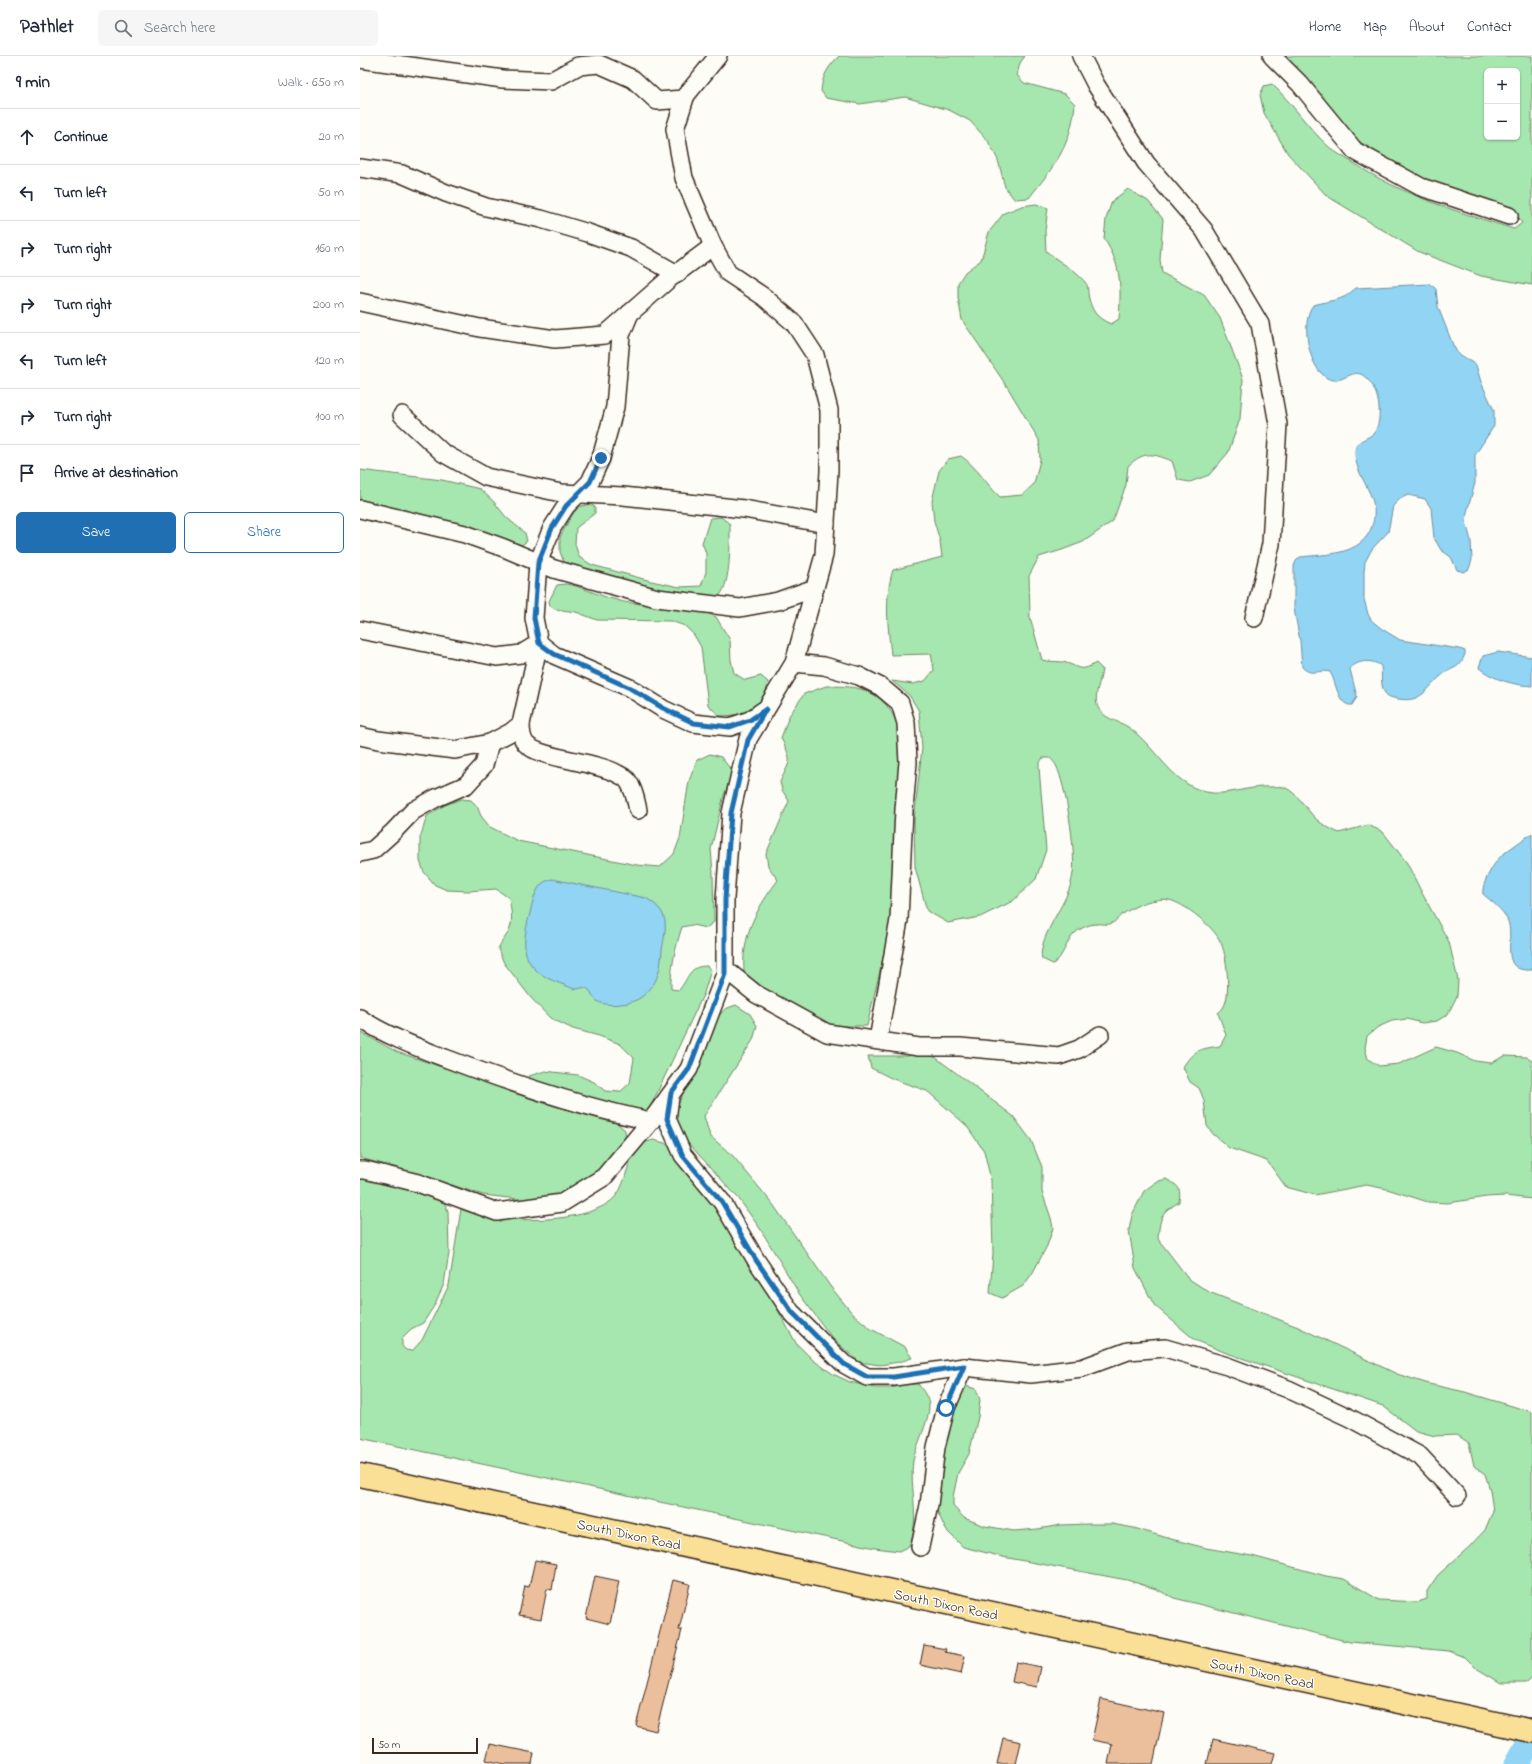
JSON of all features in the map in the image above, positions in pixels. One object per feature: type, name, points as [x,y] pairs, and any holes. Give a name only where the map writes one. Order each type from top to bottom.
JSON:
[{"type":"main road","name":"South Dixon Road","points":[[360,1475],[1532,1731]]},
{"type":"lane","points":[[573,56],[591,65]]},
{"type":"lane","points":[[360,59],[503,79],[551,81],[578,66],[599,64],[633,79],[657,100],[683,99],[718,56]]},
{"type":"lane","points":[[1081,56],[1096,85],[1146,163],[1204,230],[1260,324],[1278,424],[1271,544],[1254,618]]},
{"type":"lane","points":[[1272,56],[1300,84],[1355,151],[1421,187],[1509,216]]},
{"type":"lane","points":[[360,1170],[418,1183],[497,1212],[562,1203],[604,1177],[651,1121],[689,1069],[725,974],[725,899],[731,813],[748,740],[794,662],[824,555],[829,471],[829,410],[815,355],[794,323],[764,297],[728,273],[713,246],[684,178],[675,129],[686,95]]},
{"type":"lane","points":[[360,168],[402,174],[446,193],[486,207],[541,219],[588,233],[631,248],[677,274]]},
{"type":"lane","points":[[360,302],[480,328],[555,339],[605,335],[677,274],[713,246]]},
{"type":"lane","points":[[630,313],[621,336],[615,407],[601,458],[590,482],[566,506],[552,528],[538,563],[534,618],[539,643],[520,724],[522,736],[527,744],[539,752],[612,770],[628,780],[634,793],[638,810]]},
{"type":"lane","points":[[402,415],[444,453],[486,477],[561,493],[623,496],[744,509],[826,524]]},
{"type":"lane","points":[[360,509],[465,534],[504,548],[538,563],[596,582],[657,598],[740,608],[778,601],[814,588]]},
{"type":"lane","points":[[360,630],[497,657],[521,654],[539,643]]},
{"type":"lane","points":[[539,643],[554,654],[630,688],[663,708],[694,723],[730,727],[750,720],[766,709]]},
{"type":"lane","points":[[794,662],[824,666],[859,676],[881,687],[900,703],[906,723],[908,762],[904,810],[899,920],[878,1040]]},
{"type":"lane","points":[[360,736],[378,740],[455,750],[490,743],[511,732],[520,724]]},
{"type":"lane","points":[[360,853],[373,850],[413,811],[436,798],[466,785],[484,765],[490,743]]},
{"type":"lane","points":[[725,969],[756,994],[828,1033],[919,1047],[960,1047],[1059,1056],[1079,1049],[1100,1035]]},
{"type":"lane","points":[[360,1018],[413,1045],[471,1068],[523,1086],[630,1117],[651,1121]]},
{"type":"lane","points":[[671,1093],[667,1119],[683,1156],[722,1202],[756,1260],[792,1312],[844,1364],[867,1377],[894,1377],[964,1366],[1031,1374],[1082,1368],[1128,1351],[1165,1348],[1227,1366],[1288,1389],[1350,1418],[1420,1456],[1457,1496]]},
{"type":"lane","points":[[920,1547],[929,1505],[936,1447],[946,1408],[964,1366]]},
{"type":"green space","points":[[839,56],[1025,56],[1020,63],[1017,75],[1024,83],[1065,94],[1075,104],[1070,132],[1060,155],[1029,198],[1014,199],[1005,187],[998,160],[988,141],[970,121],[949,110],[905,97],[860,104],[826,98],[821,91],[824,76]]},
{"type":"green space","points":[[1284,56],[1532,56],[1532,285],[1481,276],[1419,252],[1327,196],[1288,154],[1264,113],[1260,95],[1264,86],[1272,84],[1321,140],[1340,155],[1371,174],[1430,202],[1472,216],[1514,229],[1522,223],[1514,213],[1427,182],[1355,139]]},
{"type":"green space","points":[[1128,189],[1148,201],[1163,219],[1160,260],[1162,273],[1204,295],[1220,318],[1243,379],[1240,419],[1228,453],[1209,475],[1190,482],[1178,480],[1172,461],[1154,455],[1139,458],[1128,466],[1126,485],[1113,521],[1083,542],[1039,557],[1029,576],[1030,617],[1042,660],[1068,663],[1079,668],[1085,668],[1096,663],[1102,669],[1096,696],[1099,710],[1106,716],[1128,727],[1138,735],[1173,772],[1193,787],[1206,792],[1222,793],[1264,787],[1284,787],[1298,797],[1316,819],[1339,833],[1368,825],[1383,832],[1407,863],[1449,942],[1458,980],[1457,996],[1448,1014],[1437,1021],[1422,1023],[1407,1019],[1392,1021],[1378,1027],[1367,1036],[1365,1048],[1368,1059],[1379,1066],[1399,1064],[1436,1047],[1457,1053],[1475,1061],[1491,1063],[1505,1056],[1527,1057],[1532,1060],[1532,1199],[1505,1196],[1486,1197],[1448,1203],[1428,1202],[1387,1189],[1366,1185],[1315,1195],[1286,1187],[1267,1161],[1229,1148],[1213,1134],[1207,1126],[1204,1100],[1199,1088],[1190,1082],[1183,1067],[1194,1053],[1202,1049],[1220,1046],[1226,1035],[1218,1013],[1223,1008],[1227,992],[1228,983],[1225,955],[1217,935],[1212,929],[1198,916],[1182,906],[1175,902],[1160,899],[1144,903],[1131,909],[1110,924],[1091,925],[1080,929],[1069,941],[1057,961],[1053,964],[1042,959],[1041,952],[1046,935],[1070,887],[1074,863],[1072,834],[1067,802],[1060,775],[1056,765],[1050,758],[1043,758],[1039,763],[1046,850],[1036,879],[1013,901],[980,917],[948,923],[927,911],[915,867],[914,820],[922,748],[919,711],[909,695],[892,681],[913,684],[925,681],[934,670],[931,654],[891,655],[888,612],[888,591],[890,581],[893,570],[942,557],[940,541],[934,521],[932,501],[939,471],[948,459],[961,456],[967,460],[1000,497],[1022,495],[1034,484],[1040,460],[1039,440],[1008,388],[962,320],[958,298],[958,283],[965,272],[981,260],[989,232],[1004,213],[1022,206],[1036,204],[1048,208],[1045,231],[1046,251],[1076,273],[1085,282],[1089,300],[1095,313],[1111,324],[1119,319],[1120,287],[1114,258],[1104,239],[1106,219],[1112,201]]},
{"type":"green space","points":[[360,470],[442,480],[480,489],[494,502],[506,517],[525,533],[527,541],[522,545],[360,502]]},
{"type":"green space","points":[[590,504],[595,507],[595,513],[576,528],[575,544],[579,557],[592,565],[651,581],[680,587],[701,586],[706,572],[706,553],[702,543],[710,518],[721,517],[730,524],[730,540],[728,571],[724,589],[720,595],[712,600],[661,593],[565,565],[560,552],[560,537],[578,507]]},
{"type":"green space","points":[[566,584],[624,602],[703,611],[716,617],[730,640],[731,660],[734,673],[745,680],[761,676],[768,682],[763,699],[752,710],[738,714],[720,716],[708,705],[701,647],[694,635],[685,626],[671,621],[597,620],[576,612],[555,609],[550,606],[549,601],[557,585]]},
{"type":"green space","points":[[826,686],[862,689],[870,692],[884,702],[890,710],[899,731],[900,755],[896,802],[895,893],[886,943],[867,1026],[827,1026],[777,1000],[744,974],[744,955],[749,930],[757,912],[778,880],[768,866],[766,854],[789,801],[782,790],[780,782],[789,760],[781,738],[789,716],[804,694]]},
{"type":"green space","points":[[710,754],[721,757],[729,767],[732,776],[724,795],[711,849],[714,922],[706,928],[692,925],[682,927],[671,974],[671,989],[679,990],[690,973],[696,968],[707,966],[711,970],[704,993],[648,1112],[615,1106],[530,1080],[529,1076],[545,1071],[578,1075],[594,1082],[605,1091],[620,1092],[630,1083],[634,1058],[620,1044],[599,1036],[573,1029],[550,1018],[531,998],[504,963],[498,949],[511,925],[512,916],[509,898],[496,889],[468,891],[447,890],[435,885],[424,872],[420,861],[420,838],[427,816],[445,805],[461,799],[471,800],[477,806],[481,816],[490,827],[518,841],[637,865],[660,867],[674,854],[680,838],[689,781],[697,760]]},
{"type":"green space","points":[[736,1005],[750,1014],[757,1026],[753,1040],[704,1116],[710,1136],[733,1156],[772,1203],[830,1286],[852,1313],[871,1329],[905,1347],[912,1358],[880,1365],[859,1362],[833,1339],[800,1295],[761,1230],[739,1199],[680,1134],[677,1118],[678,1105],[713,1022],[725,1009]]},
{"type":"green space","points":[[360,1032],[397,1052],[544,1101],[616,1122],[625,1130],[626,1140],[603,1173],[556,1199],[526,1200],[483,1195],[398,1168],[360,1158]]},
{"type":"green space","points":[[914,1054],[935,1057],[1013,1116],[1031,1140],[1042,1167],[1042,1192],[1053,1228],[1047,1246],[1032,1274],[1023,1286],[1002,1298],[990,1293],[993,1253],[991,1180],[984,1151],[966,1125],[927,1091],[893,1079],[871,1068],[868,1056],[908,1056]]},
{"type":"green space","points":[[653,1140],[665,1143],[675,1152],[708,1194],[743,1247],[796,1343],[813,1360],[833,1374],[850,1382],[874,1388],[891,1388],[906,1384],[918,1384],[923,1391],[929,1405],[929,1411],[913,1461],[912,1482],[914,1525],[909,1546],[899,1551],[875,1548],[360,1438],[360,1177],[383,1180],[428,1195],[444,1202],[448,1211],[449,1253],[444,1284],[434,1306],[423,1323],[411,1329],[402,1338],[402,1346],[406,1350],[412,1351],[422,1340],[449,1285],[461,1209],[496,1218],[518,1219],[565,1217],[586,1213],[604,1206],[616,1196],[623,1183],[633,1155],[643,1143]]},
{"type":"green space","points":[[1166,1179],[1174,1183],[1178,1188],[1180,1193],[1179,1202],[1168,1210],[1162,1217],[1159,1226],[1158,1239],[1189,1279],[1209,1292],[1298,1327],[1397,1374],[1532,1412],[1532,1678],[1527,1683],[1501,1683],[1476,1668],[1465,1657],[1449,1651],[1350,1642],[1174,1598],[1156,1589],[1127,1580],[1003,1557],[963,1547],[946,1530],[936,1509],[944,1435],[957,1391],[966,1386],[976,1389],[980,1400],[978,1417],[969,1454],[958,1473],[953,1497],[953,1506],[964,1518],[985,1526],[1014,1531],[1061,1525],[1112,1524],[1134,1528],[1206,1548],[1252,1556],[1326,1576],[1344,1579],[1379,1600],[1418,1602],[1427,1599],[1427,1591],[1438,1575],[1469,1547],[1485,1530],[1493,1511],[1490,1490],[1485,1474],[1474,1466],[1469,1443],[1457,1435],[1435,1436],[1416,1431],[1383,1406],[1224,1352],[1195,1340],[1154,1305],[1135,1268],[1129,1230],[1132,1215],[1144,1191],[1156,1182]]},
{"type":"water","points":[[1430,284],[1436,289],[1438,307],[1453,345],[1458,354],[1476,365],[1481,382],[1494,410],[1494,426],[1475,455],[1475,483],[1467,512],[1466,522],[1471,541],[1472,560],[1469,569],[1464,572],[1457,570],[1451,557],[1441,550],[1434,538],[1431,508],[1425,499],[1408,495],[1400,499],[1393,506],[1388,532],[1372,549],[1365,562],[1364,599],[1371,620],[1400,640],[1460,649],[1465,651],[1465,654],[1458,666],[1441,676],[1423,694],[1413,699],[1406,700],[1392,698],[1383,690],[1381,666],[1373,662],[1361,662],[1350,669],[1357,697],[1352,705],[1347,705],[1340,698],[1330,672],[1309,672],[1302,667],[1300,641],[1294,609],[1294,566],[1300,557],[1342,552],[1360,543],[1367,536],[1373,523],[1374,506],[1370,493],[1359,470],[1355,457],[1355,451],[1357,444],[1374,433],[1377,428],[1379,405],[1373,386],[1362,375],[1353,374],[1334,380],[1329,379],[1322,374],[1311,356],[1308,345],[1307,322],[1309,312],[1313,305],[1339,299],[1346,296],[1356,288]]},
{"type":"water","points":[[1498,652],[1532,657],[1532,686],[1504,681],[1491,676],[1479,668],[1483,656]]},
{"type":"water","points":[[1532,833],[1532,970],[1521,969],[1515,966],[1511,960],[1510,935],[1507,919],[1500,909],[1483,894],[1483,890],[1489,874],[1498,859]]},
{"type":"water","points":[[552,879],[646,898],[660,909],[665,921],[665,934],[659,971],[656,980],[649,991],[639,999],[627,1003],[611,1005],[602,1003],[597,1001],[591,992],[586,988],[576,989],[553,981],[542,975],[528,960],[525,951],[526,928],[533,901],[540,886],[544,882]]},
{"type":"building","points":[[535,1560],[556,1564],[552,1590],[547,1589],[541,1619],[519,1615],[525,1586],[529,1587]]},
{"type":"building","points":[[595,1576],[619,1581],[610,1624],[586,1618]]},
{"type":"building","points":[[673,1580],[690,1584],[679,1630],[682,1630],[656,1731],[636,1726]]},
{"type":"building","points":[[924,1645],[946,1649],[945,1652],[965,1656],[961,1674],[920,1665]]},
{"type":"building","points":[[1016,1662],[1041,1667],[1037,1687],[1012,1682]]},
{"type":"building","points":[[1101,1699],[1164,1713],[1153,1764],[1108,1764],[1112,1744],[1092,1740]]},
{"type":"building","points":[[1003,1738],[1021,1742],[1016,1764],[997,1764]]},
{"type":"building","points":[[1213,1739],[1275,1753],[1272,1764],[1207,1764]]},
{"type":"building","points":[[490,1744],[534,1753],[532,1764],[504,1764],[486,1760]]},
{"type":"waterway","points":[[1517,1764],[1532,1737]]},
{"type":"route","points":[[601,458],[590,482],[566,506],[552,528],[538,563],[534,618],[539,643],[554,654],[630,688],[663,708],[694,723],[730,727],[750,720],[766,709],[748,740],[731,813],[725,899],[725,974],[689,1069],[671,1093],[667,1119],[683,1156],[722,1202],[756,1260],[792,1312],[844,1364],[867,1377],[894,1377],[964,1366],[946,1408]]}]
